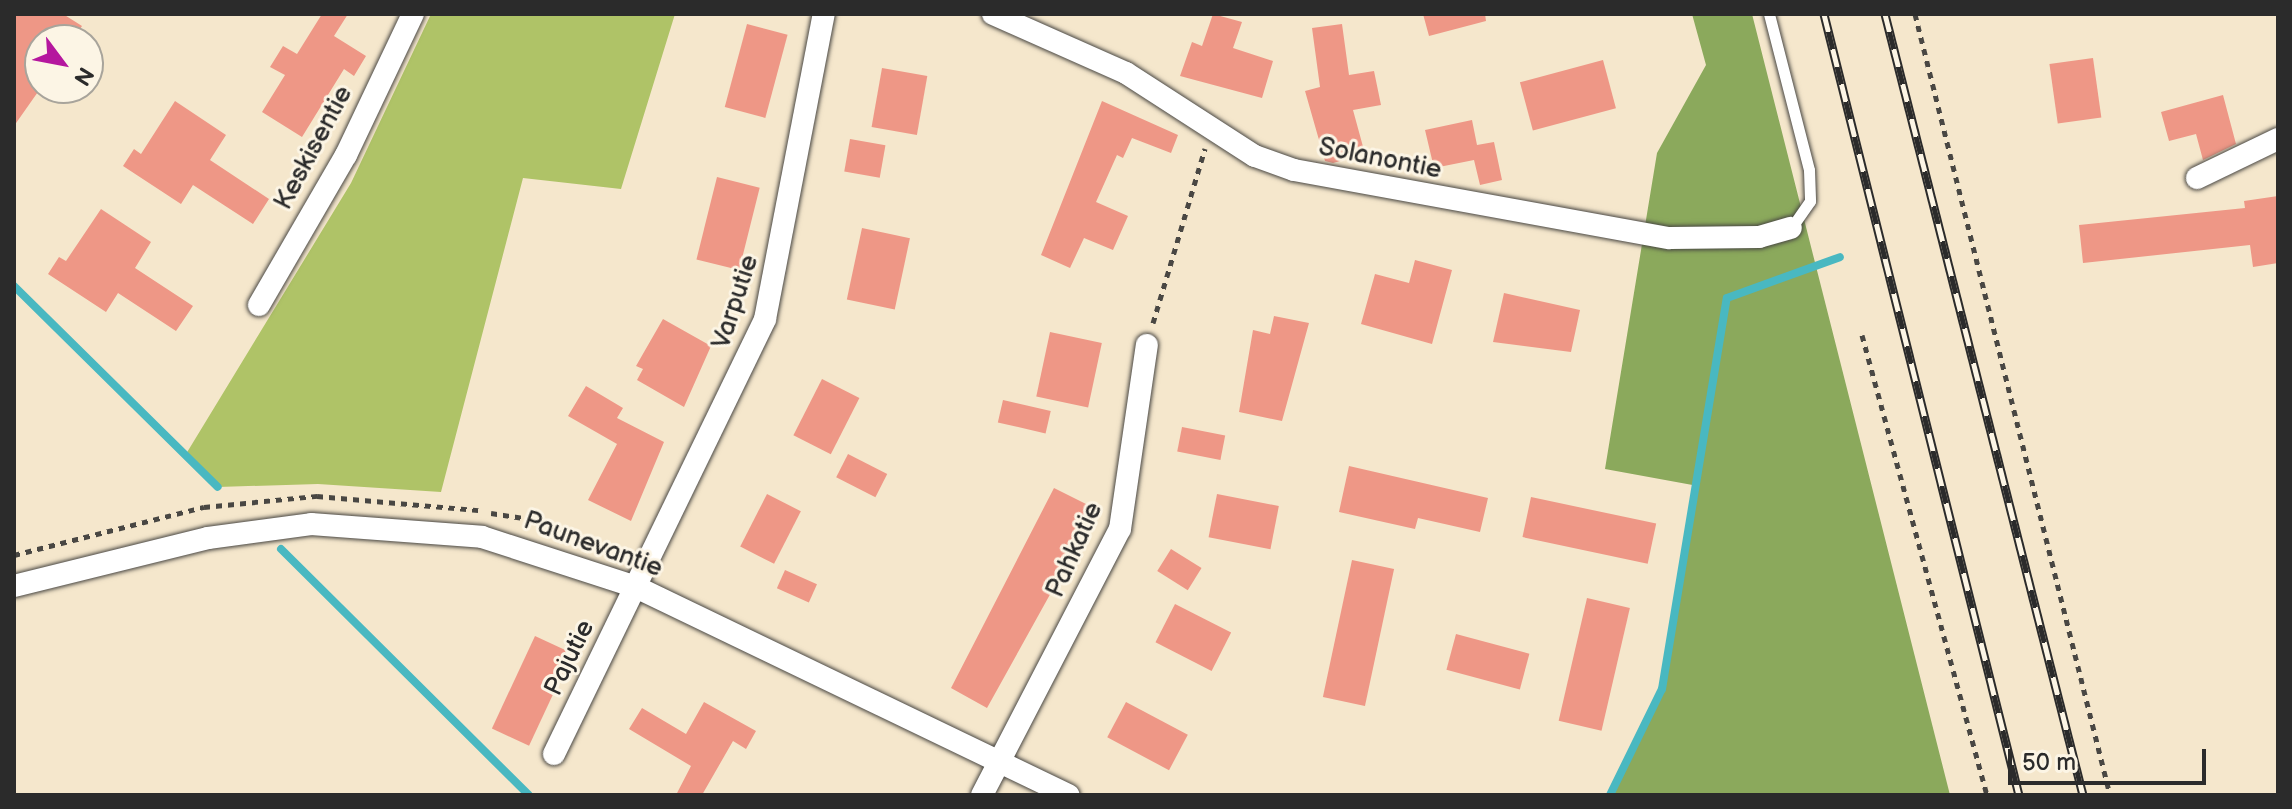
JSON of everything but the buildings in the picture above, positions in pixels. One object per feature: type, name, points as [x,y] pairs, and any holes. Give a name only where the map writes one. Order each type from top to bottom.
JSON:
[{"type":"street","name":"Keskisentie","points":[[259,305],[346,155],[413,14]]},
{"type":"street","name":"Varputie","points":[[636,587],[765,319],[824,14]]},
{"type":"street","name":"Solanontie","points":[[993,14],[1126,73],[1213,129],[1281,166],[1374,190],[1670,238],[1759,237],[1791,228]]},
{"type":"street","points":[[2197,178],[2278,139]]},
{"type":"street","name":"Pahkatie","points":[[982,795],[1120,529],[1147,345]]},
{"type":"street","name":"Paunevantie","points":[[14,586],[208,538],[311,524],[482,537],[636,587],[1069,795]]},
{"type":"street","name":"Pajutie","points":[[554,754],[636,587]]},
{"type":"lane","points":[[1769,14],[1809,170],[1810,201],[1791,228]]},
{"type":"path","points":[[1915,14],[2110,795]]},
{"type":"path","points":[[1147,345],[1170,250],[1213,129]]},
{"type":"path","points":[[1862,335],[1987,795]]},
{"type":"green space","points":[[431,14],[675,14],[621,189],[523,178],[441,492],[318,484],[218,487],[186,454],[351,183]]},
{"type":"green space","points":[[1692,14],[1752,14],[1950,795],[1610,795],[1662,689],[1698,486],[1605,469],[1657,153],[1706,65]]},
{"type":"waterway","points":[[1610,795],[1662,689],[1727,298],[1840,257]]},
{"type":"waterway","points":[[14,286],[218,487]]},
{"type":"waterway","points":[[281,549],[529,795]]},
{"type":"railway","points":[[1824,14],[2019,795]]},
{"type":"railway","points":[[1885,14],[2083,795]]}]
